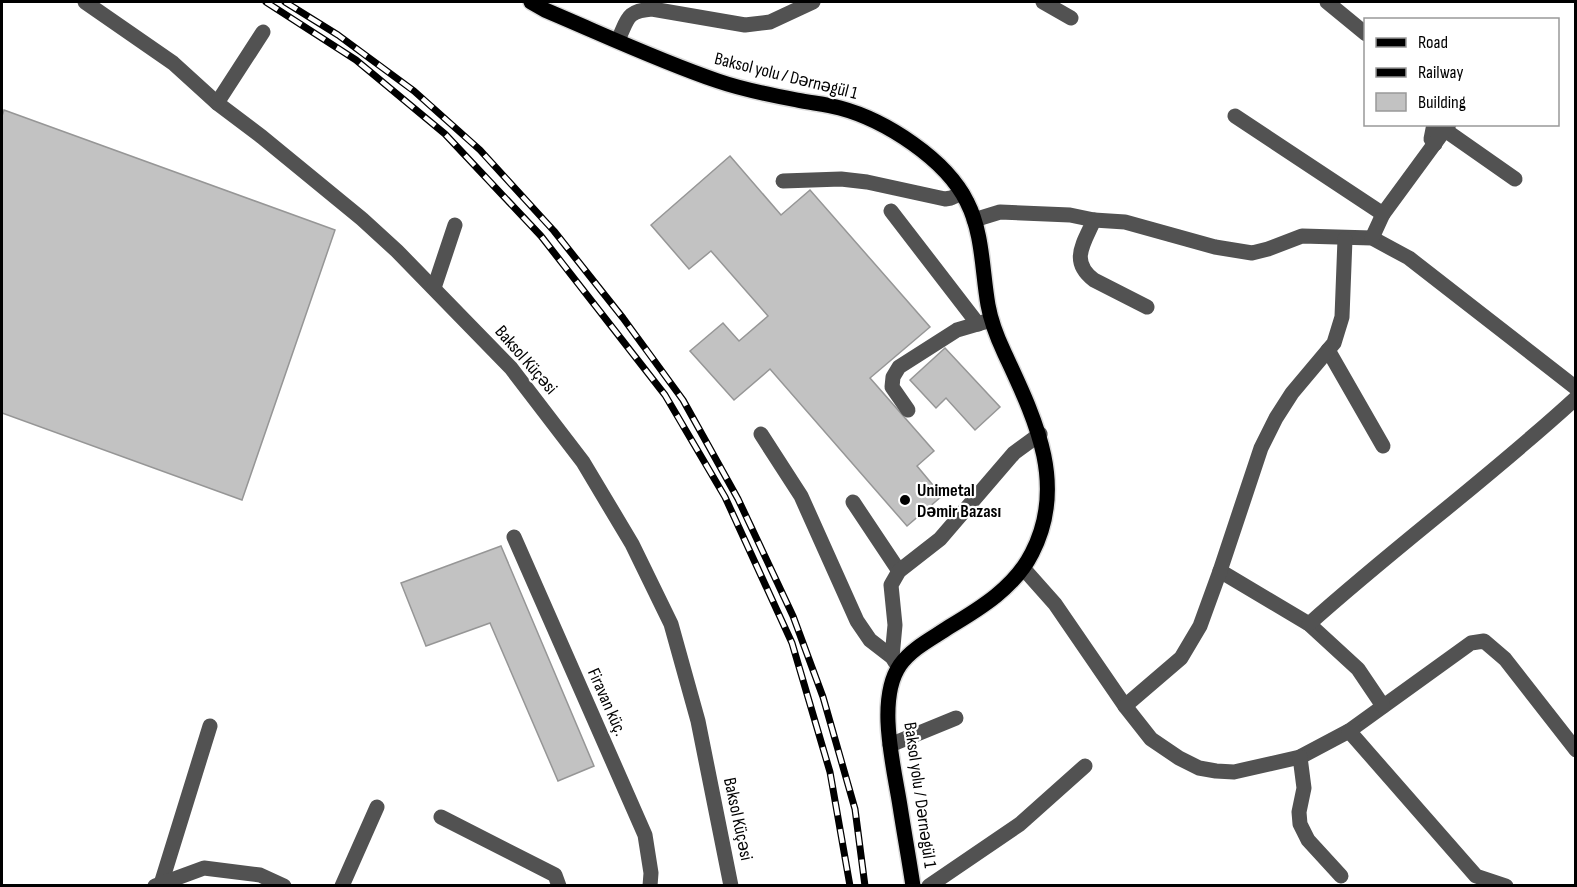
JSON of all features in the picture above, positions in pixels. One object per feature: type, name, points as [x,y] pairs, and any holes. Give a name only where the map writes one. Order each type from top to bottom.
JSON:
[{"type":"main road","name":"Baksol yolu / Dərnəgül 1","points":[[531,2],[683,68],[744,90],[836,107],[879,124],[915,146],[952,178],[962,193],[974,220],[985,322],[1040,434],[1047,468],[1047,503],[1039,539],[1023,568],[1009,584],[984,606],[908,656],[895,662],[890,699],[890,745],[913,885]]},
{"type":"street","name":"Baksol Küçəsi","points":[[85,2],[173,63],[217,103],[362,219],[512,368],[583,462],[637,554],[671,624],[698,721],[731,885]]},
{"type":"street","points":[[618,40],[629,16],[638,10],[652,9],[745,24],[759,24],[770,22],[813,2]]},
{"type":"street","points":[[1043,2],[1071,18]]},
{"type":"street","points":[[1327,2],[1364,33]]},
{"type":"street","points":[[217,103],[263,32]]},
{"type":"street","points":[[1235,116],[1383,214]]},
{"type":"street","points":[[1372,238],[1383,214],[1435,144],[1443,126],[1515,179]]},
{"type":"street","points":[[783,181],[841,179],[867,182],[945,199],[962,193]]},
{"type":"street","points":[[891,211],[985,322],[957,330],[900,367],[893,377],[892,387],[908,410]]},
{"type":"street","points":[[974,220],[1000,212],[1070,215],[1094,220],[1125,222],[1215,247],[1252,253],[1302,236],[1372,238],[1409,258],[1575,388]]},
{"type":"street","points":[[1094,220],[1080,253],[1080,264],[1087,275],[1094,280],[1147,307]]},
{"type":"street","points":[[434,288],[455,225]]},
{"type":"street","points":[[1125,706],[1181,658],[1200,626],[1262,448],[1276,418],[1292,393],[1328,350],[1339,330],[1342,316],[1345,238]]},
{"type":"street","points":[[1328,350],[1383,446]]},
{"type":"street","points":[[1309,624],[1366,573],[1531,439],[1575,398]]},
{"type":"street","points":[[761,434],[801,496],[857,621],[870,640],[895,662]]},
{"type":"street","points":[[895,662],[895,625],[891,585],[899,571],[940,539],[1014,453],[1040,434]]},
{"type":"street","points":[[853,502],[899,571]]},
{"type":"street","name":"Firavan küç.","points":[[514,537],[645,835],[651,873],[650,885]]},
{"type":"street","points":[[1023,568],[1055,604],[1151,740],[1199,768],[1234,772],[1300,757],[1349,730],[1471,643],[1484,641],[1505,659],[1575,750]]},
{"type":"street","points":[[1220,571],[1309,624],[1358,669],[1383,706]]},
{"type":"street","points":[[890,745],[957,718]]},
{"type":"street","points":[[158,884],[210,726]]},
{"type":"street","points":[[1349,730],[1476,876],[1506,885]]},
{"type":"street","points":[[1300,757],[1304,788],[1299,812],[1300,824],[1308,840],[1341,876]]},
{"type":"street","points":[[929,885],[1020,824],[1085,766]]},
{"type":"street","points":[[342,885],[376,807]]},
{"type":"street","points":[[441,817],[555,875],[559,885]]},
{"type":"street","points":[[158,884],[204,868],[260,875],[284,885]]},
{"type":"building","points":[[4,110],[335,230],[242,500],[2,413],[2,116]]},
{"type":"building","points":[[730,156],[781,215],[810,190],[930,327],[870,378],[934,451],[917,466],[942,496],[907,526],[770,369],[734,400],[690,351],[723,323],[739,341],[768,316],[711,251],[689,269],[651,225]]},
{"type":"building","points":[[945,348],[1000,407],[975,430],[946,398],[936,408],[910,380]]},
{"type":"building","points":[[501,546],[594,766],[558,781],[490,623],[426,646],[401,583]]},
{"type":"railway","points":[[266,2],[356,60],[445,134],[541,236],[665,395],[725,497],[792,643],[830,772],[850,886]]},
{"type":"railway","points":[[285,2],[338,35],[414,91],[480,150],[554,231],[623,318],[683,400],[738,499],[793,616],[823,697],[855,809],[865,886]]},
{"type":"place","name":"Unimetal Dəmir Bazası","points":[[905,500]]}]
